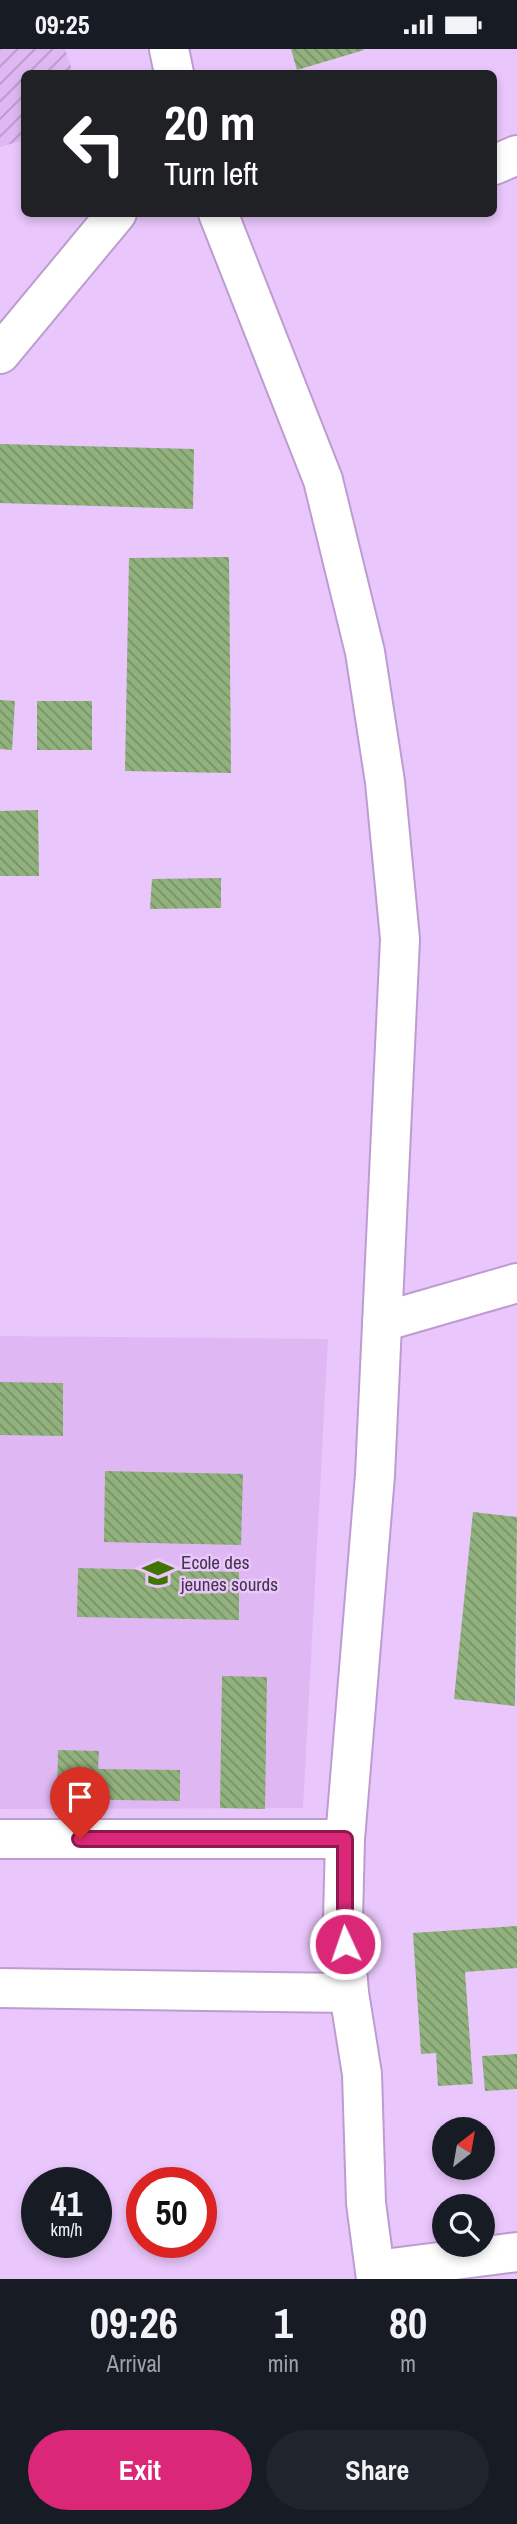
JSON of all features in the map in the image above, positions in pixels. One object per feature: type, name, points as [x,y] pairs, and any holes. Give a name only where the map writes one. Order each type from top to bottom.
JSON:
[{"type":"main road","points":[[169,49],[173,70]]},
{"type":"main road","points":[[497,164],[517,155]]},
{"type":"main road","points":[[0,354],[114,217]]},
{"type":"main road","points":[[220,217],[323,480],[365,652],[385,782],[400,939],[375,1475],[345,1839],[343,1919],[349,1993],[362,2074],[366,2203],[376,2274],[517,2252]]},
{"type":"main road","points":[[382,1322],[517,1283]]},
{"type":"main road","points":[[0,1839],[345,1839]]},
{"type":"main road","points":[[0,1988],[349,1993]]},
{"type":"shaded area","points":[[0,49],[65,49],[72,70],[21,70],[21,141],[0,147]]},
{"type":"shaded area","name":"Ecole des jeunes sourds","points":[[0,1336],[328,1339],[303,1808],[0,1809]]},
{"type":"building","points":[[291,49],[363,49],[364,50],[297,70]]},
{"type":"building","points":[[0,444],[194,449],[193,509],[0,503]]},
{"type":"building","points":[[229,557],[231,773],[125,771],[129,558]]},
{"type":"building","points":[[0,700],[15,701],[12,750],[0,749]]},
{"type":"building","points":[[37,701],[92,701],[92,750],[37,750]]},
{"type":"building","points":[[38,810],[39,876],[0,876],[0,811]]},
{"type":"building","points":[[221,878],[221,908],[150,909],[152,879]]},
{"type":"building","points":[[0,1382],[63,1383],[63,1436],[0,1435]]},
{"type":"building","points":[[105,1471],[243,1474],[241,1545],[104,1542]]},
{"type":"building","points":[[473,1512],[517,1517],[515,1706],[454,1699]]},
{"type":"building","points":[[78,1568],[239,1572],[239,1620],[77,1617]]},
{"type":"building","points":[[222,1676],[267,1677],[265,1809],[220,1808]]},
{"type":"building","points":[[58,1750],[99,1751],[98,1769],[180,1770],[180,1801],[57,1799]]},
{"type":"building","points":[[517,1926],[517,1968],[465,1972],[473,2084],[438,2086],[436,2053],[421,2054],[413,1933]]},
{"type":"building","points":[[517,2054],[517,2089],[485,2091],[482,2056]]},
{"type":"place","name":"Ecole des jeunes sourds","points":[[158,1573]]},
{"type":"route","points":[[80,1839],[345,1839],[345,1944]]}]
